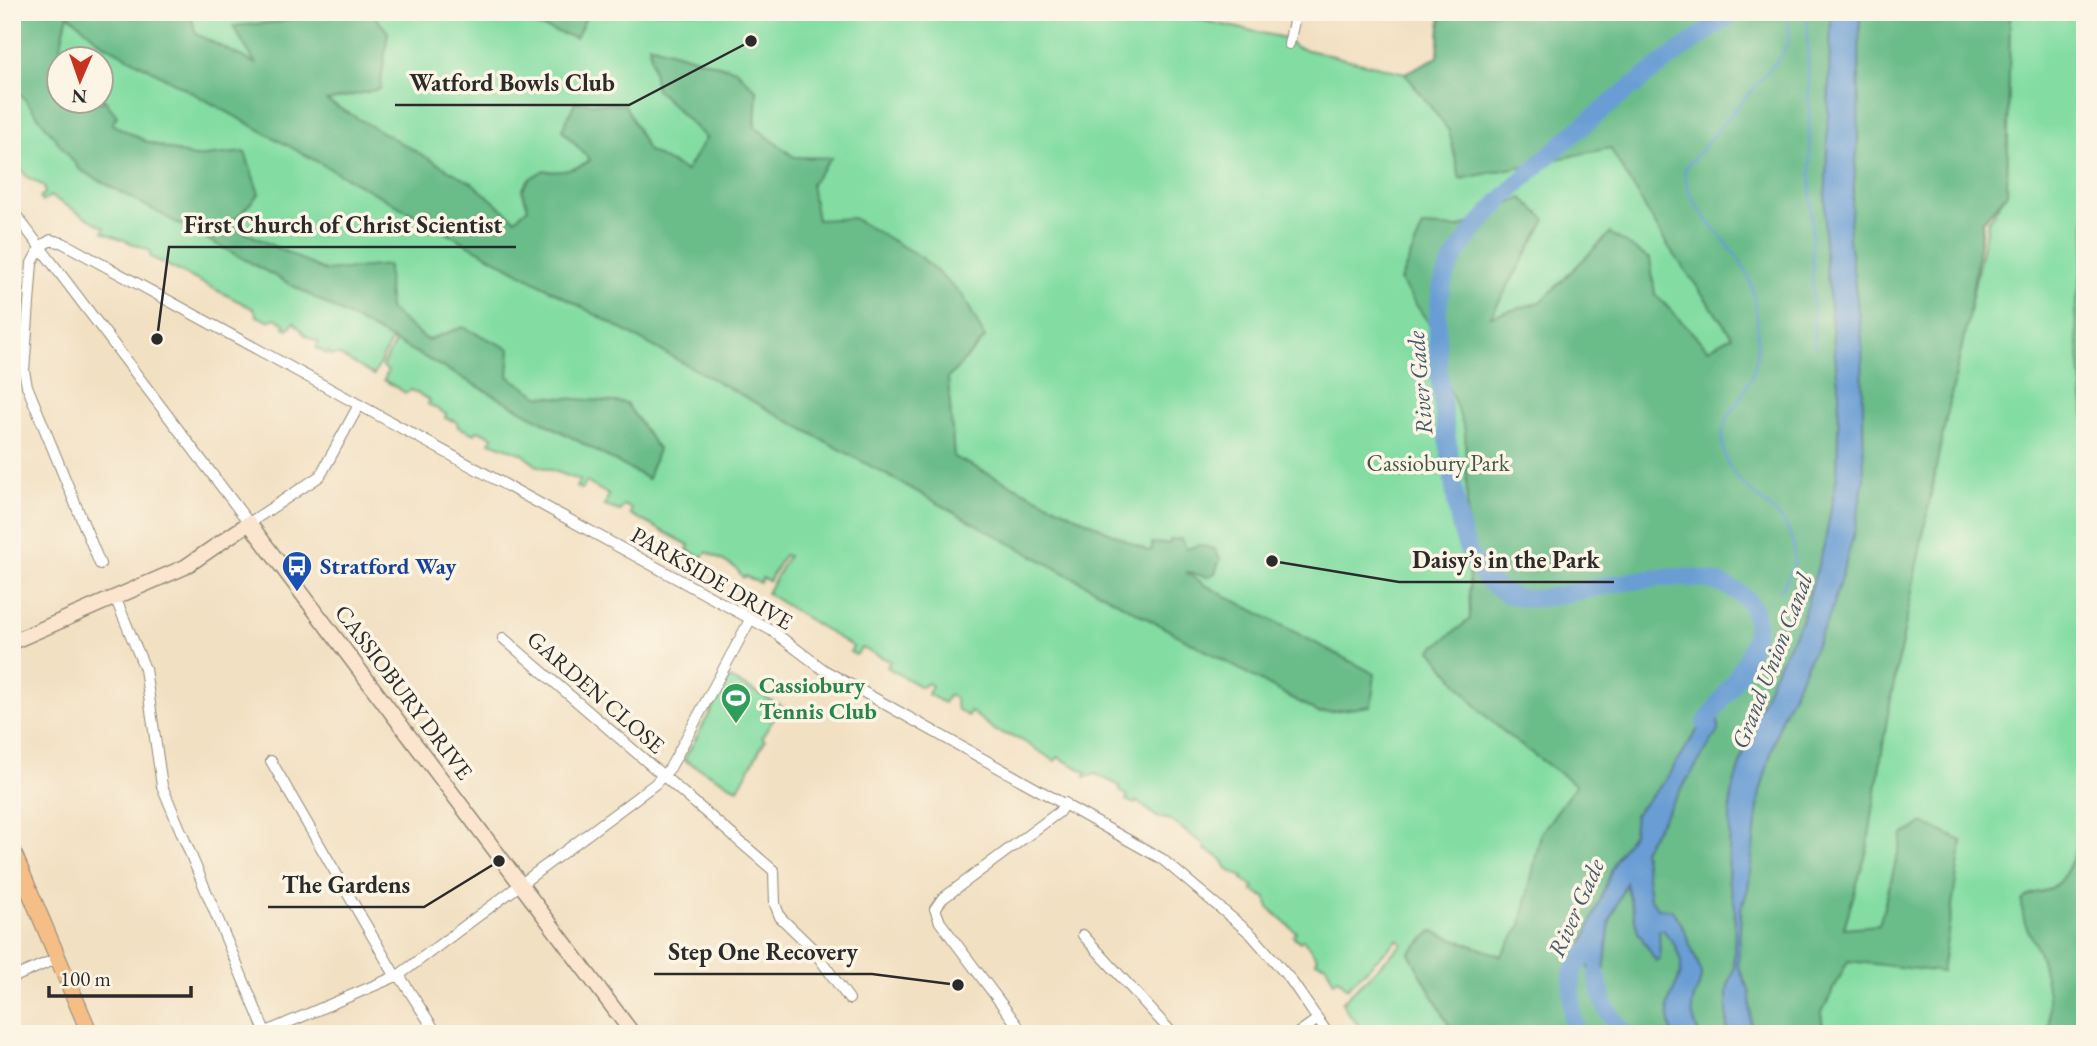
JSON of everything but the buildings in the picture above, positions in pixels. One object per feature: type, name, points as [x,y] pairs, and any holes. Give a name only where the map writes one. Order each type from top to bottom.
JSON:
[{"type":"main road","points":[[12,850],[16,870],[90,1034]]},
{"type":"street","points":[[1289,44],[1296,12]]},
{"type":"street","name":"CASSIOBURY DRIVE","points":[[12,210],[632,1034]]},
{"type":"street","name":"PARKSIDE DRIVE","points":[[41,246],[48,240],[58,241],[771,630],[833,676],[1162,859],[1212,898],[1270,954],[1328,1034]]},
{"type":"street","points":[[41,246],[31,269],[25,379],[100,564]]},
{"type":"street","points":[[12,642],[185,567],[320,476],[359,405]]},
{"type":"street","points":[[115,597],[145,669],[162,786],[266,1033],[398,976],[664,776],[750,620]]},
{"type":"street","name":"GARDEN CLOSE","points":[[503,638],[774,871],[775,904],[780,917],[812,948],[849,999]]},
{"type":"street","points":[[271,761],[398,976],[437,1034]]},
{"type":"street","points":[[1024,1034],[940,922],[935,909],[942,899],[1056,816],[1065,803]]},
{"type":"street","points":[[1083,935],[1173,1034]]},
{"type":"street","points":[[12,978],[58,958]]},
{"type":"street","points":[[1297,1034],[1318,1018]]},
{"type":"green space","name":"Cassiobury Park","points":[[12,12],[1163,12],[1285,38],[1295,47],[1405,73],[1438,57],[1441,12],[1831,12],[1727,1034],[1365,1034],[1342,1002],[1402,944],[1398,939],[1347,988],[1338,978],[1334,982],[1326,965],[1315,961],[1317,958],[1303,939],[1300,942],[1293,936],[1296,932],[1269,908],[1266,898],[1252,890],[1254,887],[1242,879],[1243,877],[1228,870],[1221,858],[1204,849],[1206,846],[1170,820],[1157,817],[1137,801],[1135,804],[1126,800],[1128,796],[1120,791],[1120,786],[1096,774],[1085,777],[1086,772],[1058,757],[1055,761],[1021,740],[996,731],[970,711],[968,716],[957,709],[955,698],[949,695],[944,703],[928,694],[932,686],[928,683],[921,687],[887,667],[890,661],[862,648],[856,655],[850,652],[853,647],[767,593],[788,556],[784,555],[769,581],[762,578],[760,583],[745,576],[743,578],[736,568],[707,552],[702,557],[687,550],[689,545],[630,514],[632,509],[624,505],[620,511],[604,506],[609,495],[586,482],[582,489],[576,487],[580,480],[536,465],[523,454],[490,442],[493,437],[478,430],[475,434],[458,427],[457,422],[445,418],[446,414],[428,404],[430,400],[411,390],[406,393],[384,380],[388,371],[382,366],[395,343],[391,341],[374,375],[339,355],[331,355],[329,352],[327,354],[316,348],[319,342],[306,336],[294,322],[288,329],[275,318],[268,321],[257,316],[254,309],[151,257],[149,250],[103,232],[105,228],[50,196],[42,202],[40,197],[45,193],[44,186],[27,177],[14,160],[20,151],[15,143],[12,145]]},
{"type":"green space","points":[[12,12],[190,12],[196,34],[256,64],[233,26],[281,22],[308,12],[371,12],[388,32],[380,89],[327,101],[472,183],[515,219],[528,208],[522,190],[529,179],[544,170],[568,170],[590,160],[562,130],[575,102],[625,105],[648,151],[686,171],[706,138],[656,89],[649,45],[736,70],[757,91],[755,127],[794,157],[831,158],[811,184],[817,220],[853,218],[921,257],[964,297],[985,338],[948,378],[954,457],[1148,551],[1152,550],[1152,543],[1169,544],[1170,540],[1181,539],[1187,549],[1199,545],[1215,549],[1220,559],[1215,573],[1208,577],[1186,572],[1205,585],[1375,674],[1371,706],[1319,713],[116,51],[116,46],[107,46],[100,42],[68,14],[60,46],[46,46],[46,116],[116,115],[117,116],[112,124],[145,141],[193,157],[245,152],[259,194],[230,225],[325,271],[388,265],[389,309],[427,340],[463,327],[510,349],[508,376],[539,396],[626,403],[658,449],[648,479],[80,170],[12,83]]},
{"type":"green space","points":[[493,12],[572,12],[586,17],[576,38]]},
{"type":"green space","points":[[1441,12],[2010,12],[2007,193],[1983,221],[1968,319],[1887,719],[1867,850],[1844,928],[1879,925],[1903,835],[1924,823],[1962,841],[1942,972],[1848,961],[1821,1014],[1824,1034],[1454,1034],[1409,953],[1432,931],[1501,956],[1521,925],[1541,833],[1576,785],[1512,739],[1480,711],[1431,650],[1470,619],[1465,430],[1440,364],[1438,337],[1400,281],[1423,226],[1459,228],[1522,198],[1546,220],[1491,316],[1541,302],[1610,233],[1650,259],[1655,294],[1708,349],[1732,336],[1666,243],[1610,148],[1460,179],[1449,131],[1405,73],[1438,57]]},
{"type":"green space","points":[[2010,12],[2085,12],[2085,1034],[1786,1034],[1940,447],[1988,221],[2007,193]]},
{"type":"green space","points":[[2085,250],[2085,418],[2075,313]]},
{"type":"green space","name":"Cassiobury Tennis Club","points":[[729,678],[782,706],[762,737],[765,740],[738,789],[684,760]]},
{"type":"green space","points":[[2085,811],[2085,1034],[2050,1034],[2045,976],[2024,919],[2022,901],[2031,894],[2055,885],[2069,867],[2078,844]]},
{"type":"water","points":[[1831,12],[1860,12],[1858,142],[1849,238],[1862,340],[1864,477],[1855,530],[1830,615],[1781,719],[1760,792],[1748,889],[1741,909],[1738,966],[1750,992],[1751,1034],[1727,1034],[1727,989],[1734,967],[1735,906],[1728,879],[1731,794],[1748,738],[1773,675],[1801,622],[1825,542],[1837,474],[1839,394],[1824,246]]},
{"type":"water","points":[[1718,704],[1718,731],[1643,850],[1650,898],[1658,908],[1672,910],[1681,923],[1701,971],[1701,980],[1692,1004],[1699,1034],[1672,1034],[1667,1006],[1681,973],[1681,962],[1675,945],[1663,930],[1659,930],[1660,958],[1656,961],[1638,932],[1626,883],[1610,921],[1601,997],[1587,962],[1572,972],[1616,859],[1633,833],[1635,814],[1664,782],[1703,721]]},
{"type":"waterway","name":"River Gade","points":[[1705,724],[1746,661],[1756,625],[1753,609],[1743,596],[1726,586],[1683,577],[1637,580],[1531,599],[1507,594],[1492,584],[1480,572],[1471,557],[1456,505],[1442,402],[1437,329],[1442,286],[1457,254],[1486,217],[1569,137],[1662,64],[1735,12]]},
{"type":"waterway","name":"Grand Union Canal","points":[[1780,591],[1794,563],[1793,544],[1788,529],[1732,471],[1723,443],[1726,422],[1753,373],[1757,351],[1757,326],[1752,289],[1743,265],[1692,198],[1684,170],[1780,57],[1790,39],[1787,12]]},
{"type":"waterway","points":[[1807,12],[1814,345]]},
{"type":"waterway","name":"River Gade","points":[[1578,1034],[1572,1016],[1572,972],[1586,953]]},
{"type":"waterway","points":[[1597,975],[1606,1007],[1625,1034]]},
{"type":"place","name":"Watford Bowls Club","points":[[751,41]]},
{"type":"place","name":"First Church of Christ Scientist","points":[[157,339]]},
{"type":"place","name":"Daisy’s in the Park","points":[[1272,561]]},
{"type":"place","name":"Stratford Way","points":[[297,593]]},
{"type":"place","name":"Cassiobury Tennis Club","points":[[736,725]]},
{"type":"place","name":"The Gardens","points":[[499,861]]},
{"type":"place","name":"Step One Recovery","points":[[958,985]]}]
